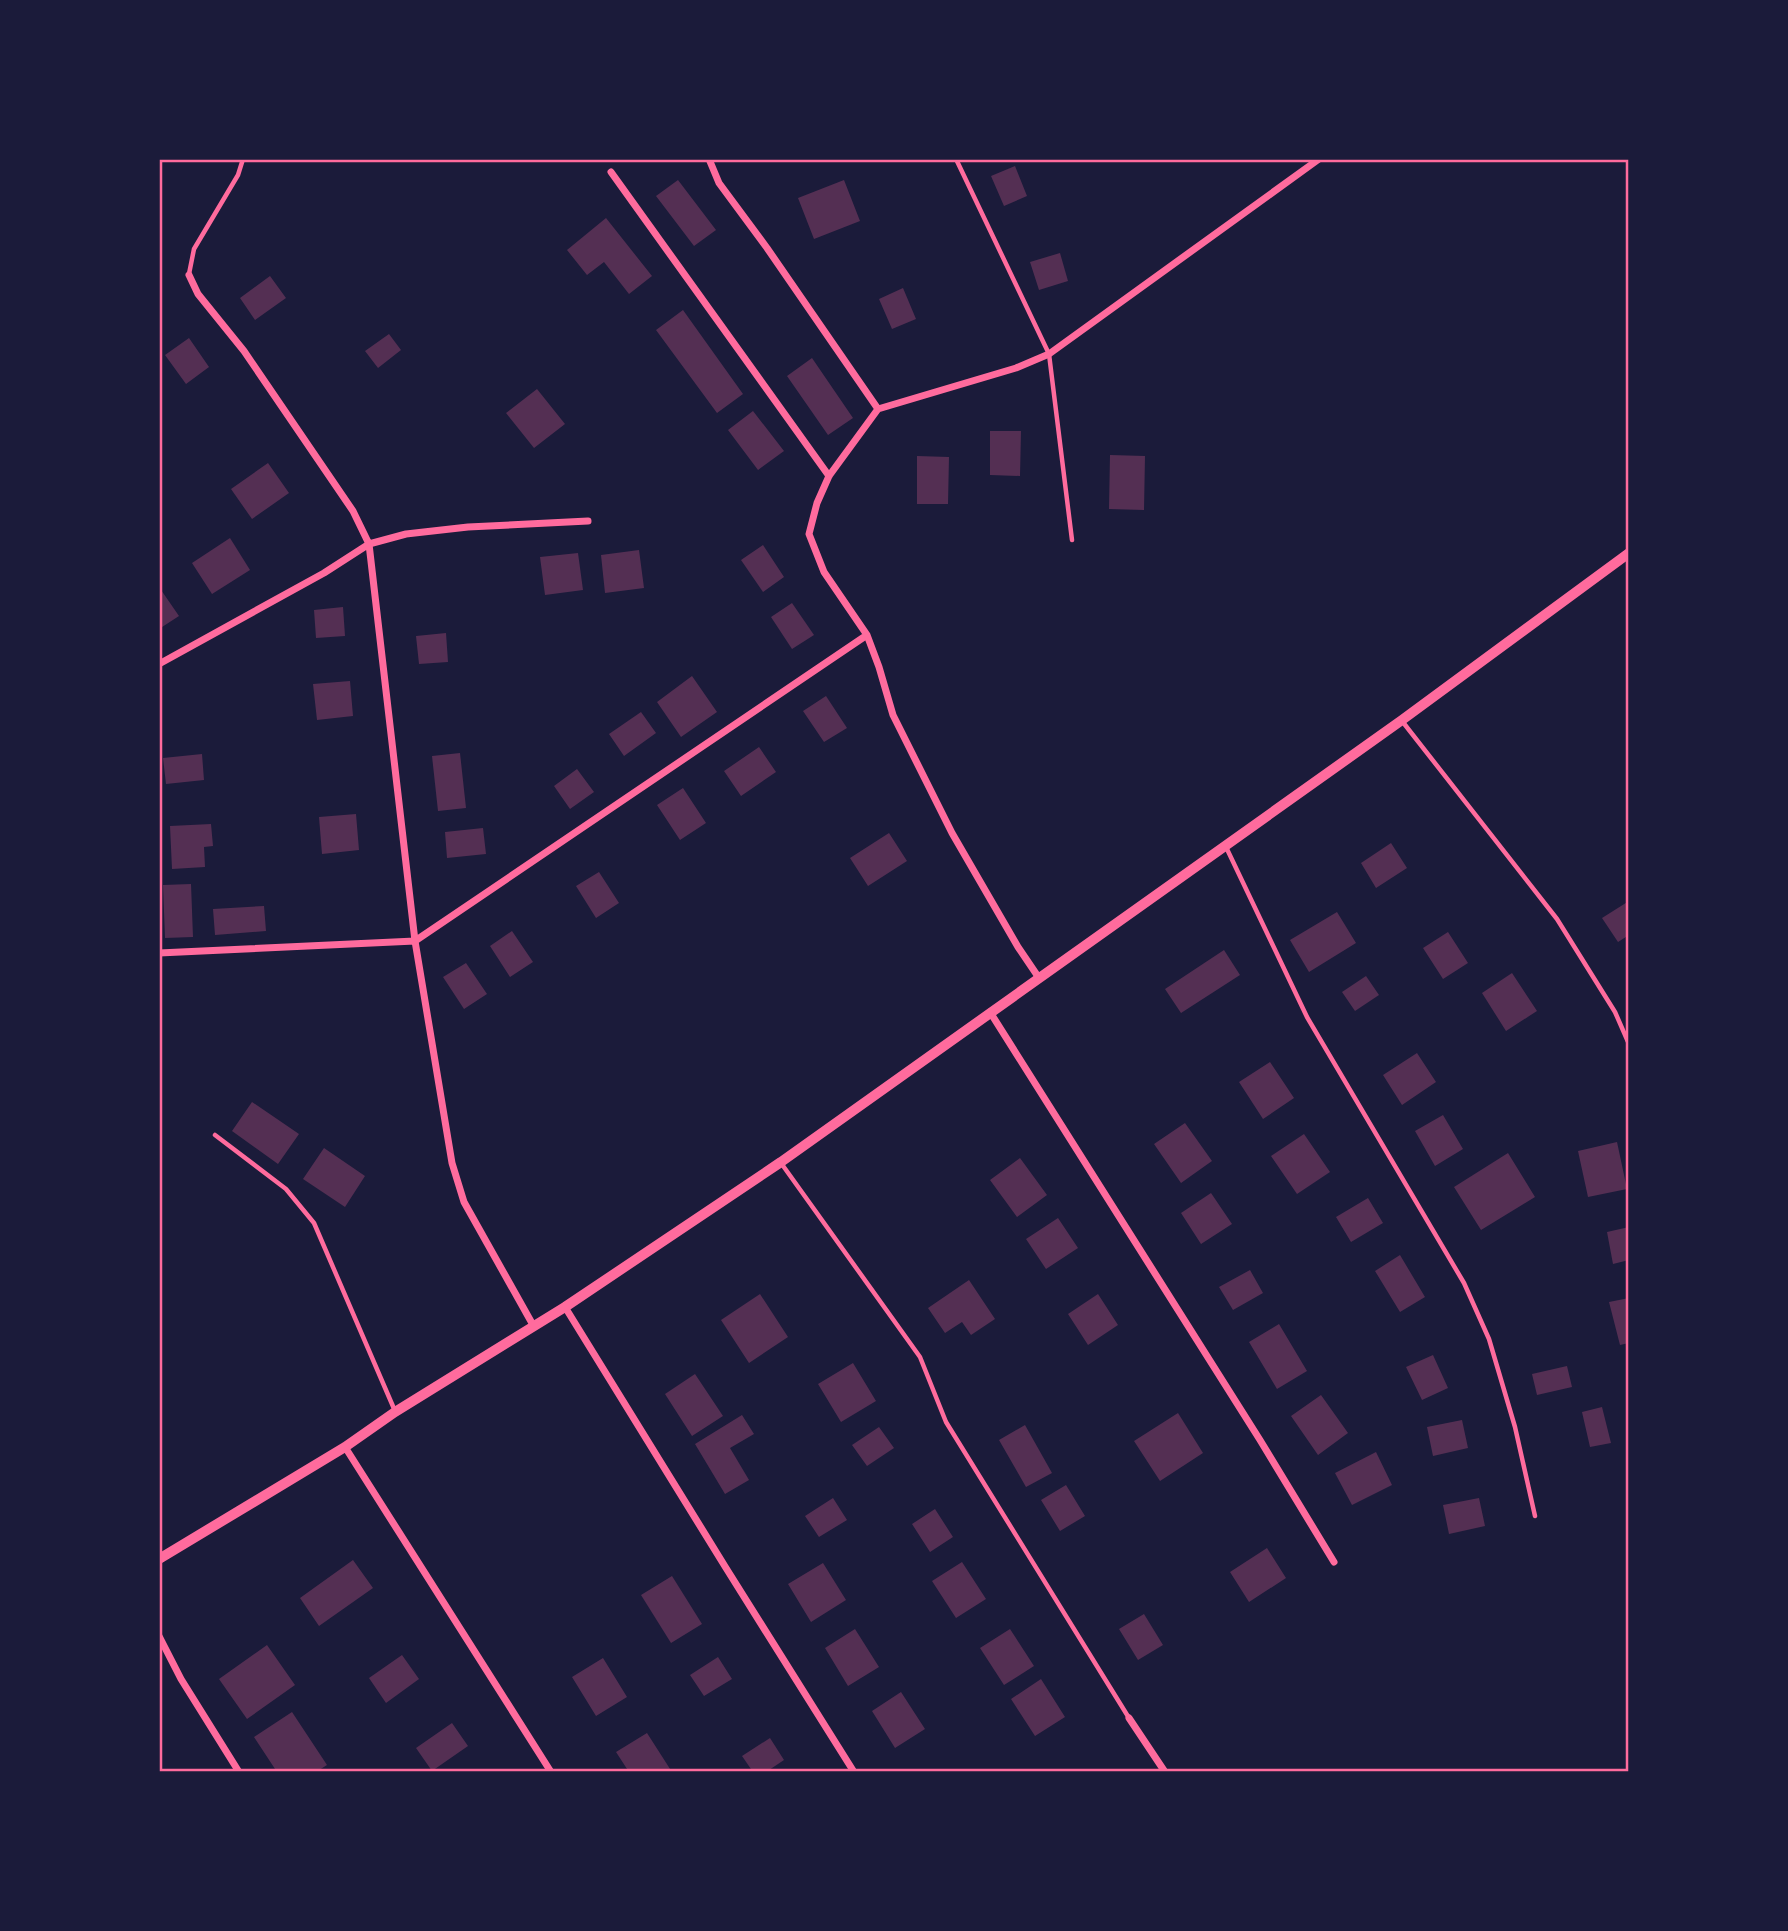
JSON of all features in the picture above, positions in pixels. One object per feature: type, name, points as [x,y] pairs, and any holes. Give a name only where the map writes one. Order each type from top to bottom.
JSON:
[{"type":"street","points":[[709,159],[719,183],[878,409]]},
{"type":"street","points":[[1039,978],[952,834],[893,715],[867,635],[824,572],[809,534],[817,503],[829,476],[878,409],[1016,368],[1049,354],[1319,159]]},
{"type":"street","points":[[611,172],[829,476]]},
{"type":"street","points":[[189,275],[198,294],[244,351],[354,511],[369,544],[415,941],[452,1163],[464,1202],[533,1325]]},
{"type":"street","points":[[159,664],[324,573],[369,544],[406,534],[468,527],[588,521]]},
{"type":"street","points":[[159,1559],[345,1447],[395,1412],[565,1307],[781,1162],[1402,720],[1629,553]]},
{"type":"street","points":[[159,953],[415,941],[867,635]]},
{"type":"street","points":[[990,1012],[1334,1562]]},
{"type":"street","points":[[565,1307],[854,1772]]},
{"type":"street","points":[[345,1447],[551,1772]]},
{"type":"street","points":[[159,1636],[181,1679],[239,1772]]},
{"type":"street","points":[[1129,1718],[1165,1772]]},
{"type":"lane","points":[[189,275],[194,249],[238,175],[243,159]]},
{"type":"lane","points":[[956,159],[1049,354],[1072,540]]},
{"type":"lane","points":[[1402,720],[1557,919],[1615,1012],[1629,1044]]},
{"type":"lane","points":[[1226,846],[1307,1017],[1464,1283],[1489,1339],[1516,1427],[1535,1516]]},
{"type":"lane","points":[[215,1135],[286,1189],[314,1223],[395,1412]]},
{"type":"lane","points":[[781,1162],[920,1357],[946,1422],[1129,1718]]},
{"type":"building","points":[[1015,166],[1027,196],[1004,206],[991,176]]},
{"type":"building","points":[[678,180],[716,230],[694,246],[656,196]]},
{"type":"building","points":[[844,180],[860,221],[814,239],[798,198]]},
{"type":"building","points":[[606,218],[652,276],[629,294],[604,262],[587,275],[567,250]]},
{"type":"building","points":[[1060,253],[1068,281],[1039,290],[1030,262]]},
{"type":"building","points":[[270,276],[286,298],[255,320],[240,298]]},
{"type":"building","points":[[903,288],[916,319],[892,329],[879,299]]},
{"type":"building","points":[[683,310],[743,394],[717,413],[656,330]]},
{"type":"building","points":[[389,334],[401,350],[378,368],[365,351]]},
{"type":"building","points":[[189,338],[209,367],[186,384],[165,355]]},
{"type":"building","points":[[812,358],[853,418],[828,435],[787,376]]},
{"type":"building","points":[[537,389],[565,424],[534,448],[506,413]]},
{"type":"building","points":[[753,411],[784,451],[758,470],[728,430]]},
{"type":"building","points":[[990,431],[1021,431],[1020,476],[990,475]]},
{"type":"building","points":[[1110,455],[1145,456],[1144,510],[1109,509]]},
{"type":"building","points":[[917,456],[949,457],[948,504],[917,504]]},
{"type":"building","points":[[268,463],[289,493],[252,519],[231,489]]},
{"type":"building","points":[[230,538],[250,570],[212,594],[192,563]]},
{"type":"building","points":[[763,545],[784,577],[763,592],[741,560]]},
{"type":"building","points":[[639,550],[644,588],[605,593],[601,555]]},
{"type":"building","points":[[578,553],[583,590],[545,595],[540,557]]},
{"type":"building","points":[[159,587],[179,616],[159,629]]},
{"type":"building","points":[[792,603],[814,635],[792,649],[771,617]]},
{"type":"building","points":[[343,607],[345,636],[316,638],[314,610]]},
{"type":"building","points":[[446,633],[448,662],[419,664],[416,636]]},
{"type":"building","points":[[692,676],[717,712],[681,737],[657,702]]},
{"type":"building","points":[[350,681],[353,716],[317,720],[313,684]]},
{"type":"building","points":[[826,696],[847,728],[824,742],[803,711]]},
{"type":"building","points":[[641,712],[656,733],[624,756],[609,734]]},
{"type":"building","points":[[759,747],[776,772],[741,796],[724,771]]},
{"type":"building","points":[[460,753],[466,808],[438,811],[432,756]]},
{"type":"building","points":[[202,754],[204,780],[166,784],[163,758]]},
{"type":"building","points":[[577,769],[594,792],[570,809],[554,786]]},
{"type":"building","points":[[683,788],[706,823],[680,840],[657,805]]},
{"type":"building","points":[[356,814],[359,850],[322,854],[319,817]]},
{"type":"building","points":[[211,824],[213,846],[204,847],[205,867],[172,869],[170,826]]},
{"type":"building","points":[[483,828],[486,854],[447,858],[445,832]]},
{"type":"building","points":[[889,833],[907,861],[868,886],[850,858]]},
{"type":"building","points":[[1391,843],[1407,868],[1376,888],[1361,863]]},
{"type":"building","points":[[599,872],[619,903],[596,918],[576,886]]},
{"type":"building","points":[[191,884],[193,937],[165,938],[163,885]]},
{"type":"building","points":[[1629,901],[1629,935],[1618,942],[1602,918]]},
{"type":"building","points":[[264,906],[266,931],[215,935],[213,909]]},
{"type":"building","points":[[1337,912],[1356,943],[1309,972],[1290,940]]},
{"type":"building","points":[[512,931],[533,962],[510,977],[490,946]]},
{"type":"building","points":[[1448,932],[1468,963],[1443,979],[1423,948]]},
{"type":"building","points":[[1224,950],[1240,975],[1181,1013],[1165,989]]},
{"type":"building","points":[[466,963],[487,994],[464,1009],[443,977]]},
{"type":"building","points":[[1512,973],[1537,1011],[1506,1031],[1482,993]]},
{"type":"building","points":[[1366,976],[1379,995],[1355,1011],[1342,992]]},
{"type":"building","points":[[1417,1053],[1436,1082],[1402,1105],[1383,1075]]},
{"type":"building","points":[[1270,1062],[1294,1098],[1263,1119],[1239,1082]]},
{"type":"building","points":[[252,1102],[299,1134],[278,1164],[232,1131]]},
{"type":"building","points":[[1443,1115],[1463,1149],[1435,1166],[1415,1131]]},
{"type":"building","points":[[1185,1123],[1212,1161],[1181,1183],[1154,1144]]},
{"type":"building","points":[[1304,1134],[1330,1172],[1297,1194],[1271,1156]]},
{"type":"building","points":[[1617,1142],[1627,1189],[1588,1197],[1578,1151]]},
{"type":"building","points":[[324,1148],[365,1176],[345,1207],[303,1179]]},
{"type":"building","points":[[1508,1153],[1535,1197],[1481,1230],[1454,1187]]},
{"type":"building","points":[[1020,1158],[1047,1195],[1017,1217],[990,1180]]},
{"type":"building","points":[[1211,1193],[1232,1224],[1201,1244],[1181,1213]]},
{"type":"building","points":[[1368,1198],[1383,1223],[1351,1242],[1336,1217]]},
{"type":"building","points":[[1058,1218],[1078,1248],[1046,1269],[1026,1239]]},
{"type":"building","points":[[1629,1227],[1629,1260],[1613,1264],[1607,1232]]},
{"type":"building","points":[[1400,1255],[1425,1297],[1400,1312],[1375,1271]]},
{"type":"building","points":[[1250,1270],[1263,1293],[1233,1310],[1219,1287]]},
{"type":"building","points":[[969,1280],[995,1319],[971,1335],[962,1322],[945,1333],[928,1308]]},
{"type":"building","points":[[760,1294],[788,1337],[749,1363],[721,1320]]},
{"type":"building","points":[[1098,1294],[1118,1325],[1088,1345],[1068,1314]]},
{"type":"building","points":[[1629,1298],[1629,1343],[1620,1345],[1609,1302]]},
{"type":"building","points":[[1279,1324],[1307,1371],[1277,1389],[1249,1342]]},
{"type":"building","points":[[1433,1355],[1448,1388],[1422,1400],[1406,1367]]},
{"type":"building","points":[[853,1363],[876,1401],[841,1422],[818,1384]]},
{"type":"building","points":[[1567,1366],[1572,1387],[1537,1395],[1532,1374]]},
{"type":"building","points":[[695,1374],[723,1416],[692,1436],[665,1394]]},
{"type":"building","points":[[1321,1395],[1348,1433],[1318,1455],[1291,1416]]},
{"type":"building","points":[[1602,1407],[1611,1443],[1590,1447],[1582,1412]]},
{"type":"building","points":[[1178,1413],[1203,1453],[1160,1481],[1134,1441]]},
{"type":"building","points":[[742,1415],[754,1434],[730,1448],[749,1480],[725,1494],[695,1444]]},
{"type":"building","points":[[1462,1420],[1468,1448],[1433,1456],[1427,1427]]},
{"type":"building","points":[[1025,1425],[1052,1473],[1026,1487],[999,1440]]},
{"type":"building","points":[[879,1427],[894,1448],[867,1466],[852,1445]]},
{"type":"building","points":[[1376,1452],[1392,1485],[1352,1505],[1335,1473]]},
{"type":"building","points":[[1066,1485],[1085,1516],[1060,1531],[1041,1500]]},
{"type":"building","points":[[833,1498],[847,1520],[819,1537],[805,1516]]},
{"type":"building","points":[[1479,1498],[1485,1526],[1449,1534],[1443,1505]]},
{"type":"building","points":[[935,1509],[953,1537],[930,1552],[912,1524]]},
{"type":"building","points":[[1267,1548],[1286,1578],[1249,1602],[1230,1572]]},
{"type":"building","points":[[353,1560],[373,1588],[319,1626],[300,1598]]},
{"type":"building","points":[[962,1562],[986,1599],[956,1618],[932,1581]]},
{"type":"building","points":[[823,1563],[846,1600],[811,1622],[788,1584]]},
{"type":"building","points":[[672,1576],[702,1624],[671,1643],[641,1595]]},
{"type":"building","points":[[1144,1614],[1163,1645],[1138,1660],[1119,1629]]},
{"type":"building","points":[[855,1629],[879,1667],[848,1686],[825,1648]]},
{"type":"building","points":[[1010,1629],[1034,1666],[1004,1685],[980,1648]]},
{"type":"building","points":[[267,1645],[295,1685],[247,1719],[219,1679]]},
{"type":"building","points":[[402,1655],[419,1679],[386,1703],[369,1678]]},
{"type":"building","points":[[718,1657],[732,1679],[704,1696],[690,1675]]},
{"type":"building","points":[[603,1658],[627,1697],[596,1716],[572,1677]]},
{"type":"building","points":[[1041,1679],[1065,1717],[1035,1736],[1011,1699]]},
{"type":"building","points":[[901,1692],[925,1729],[895,1748],[872,1711]]},
{"type":"building","points":[[292,1712],[327,1765],[316,1772],[277,1772],[254,1737]]},
{"type":"building","points":[[452,1723],[468,1746],[432,1771],[416,1748]]},
{"type":"building","points":[[647,1733],[672,1772],[629,1772],[616,1752]]},
{"type":"building","points":[[770,1738],[784,1760],[766,1772],[753,1772],[742,1756]]}]
